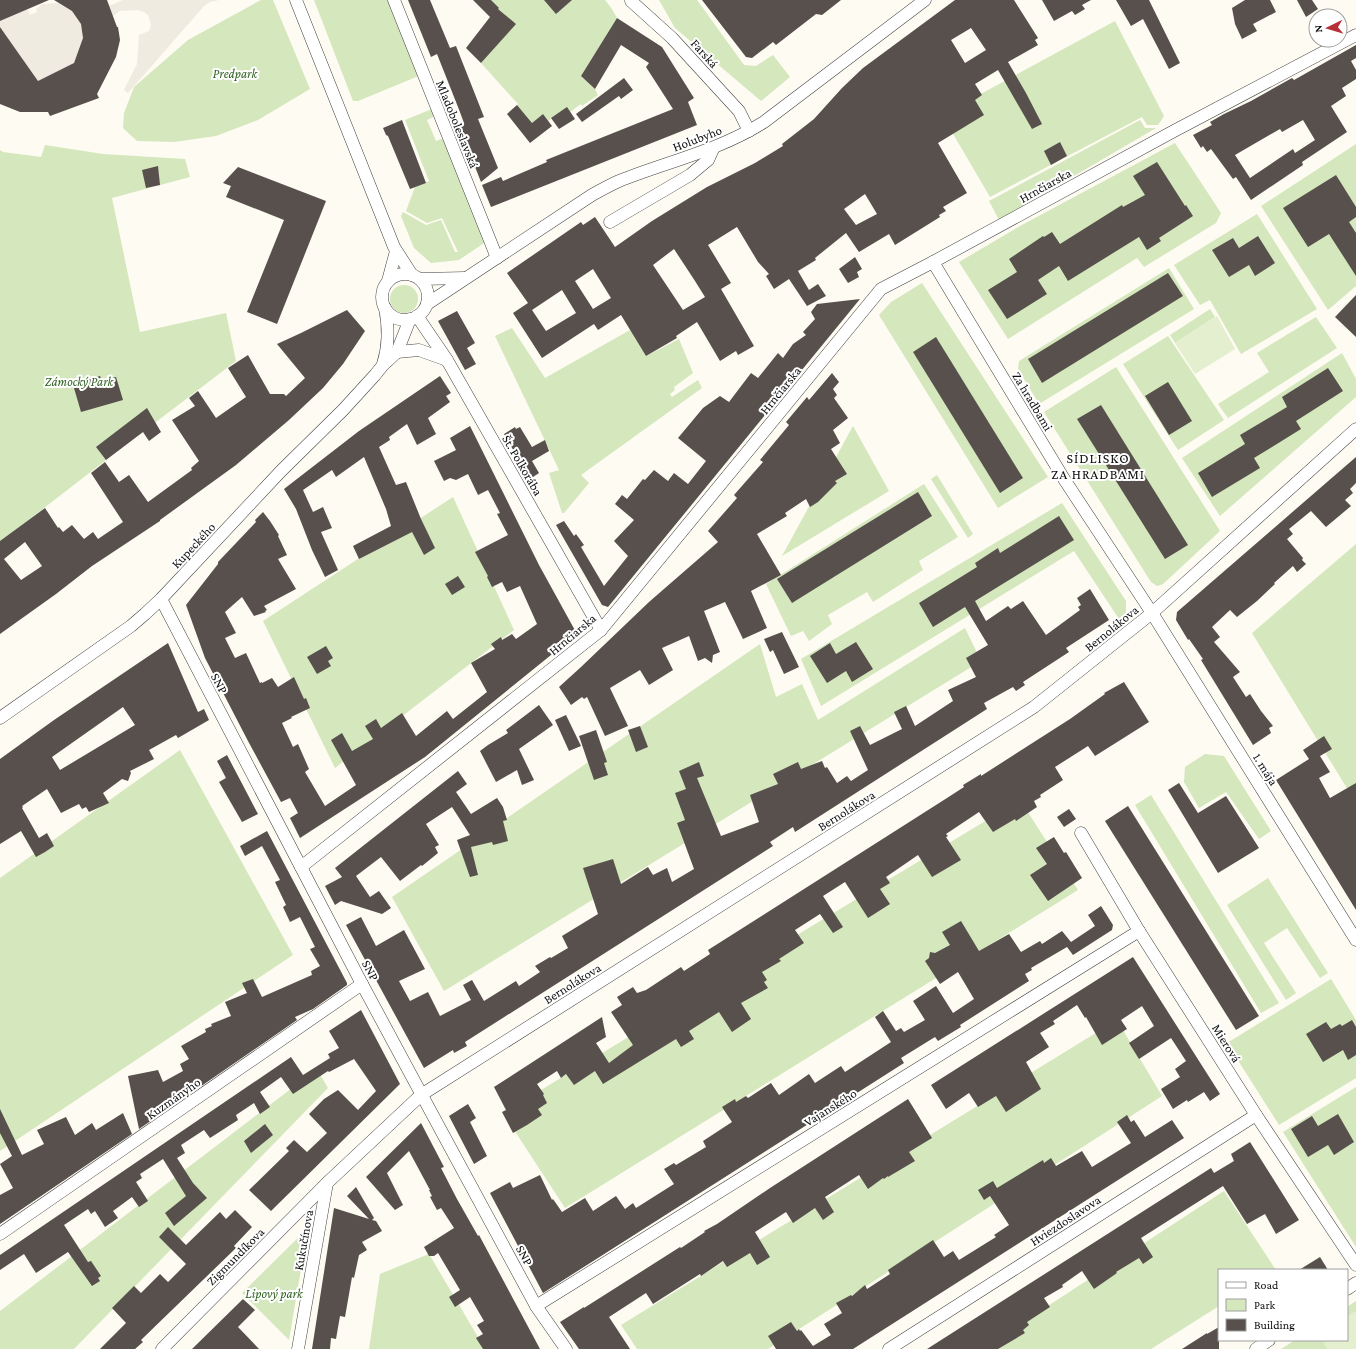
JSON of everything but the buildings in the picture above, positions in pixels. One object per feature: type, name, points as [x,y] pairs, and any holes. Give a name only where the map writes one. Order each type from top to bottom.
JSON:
[{"type":"street","points":[[296,0],[396,251],[426,288],[428,293],[427,304],[423,311],[414,318],[404,320],[393,316],[385,308],[382,296],[385,285],[388,281],[396,251]]},
{"type":"street","name":"Mladoboleslavská","points":[[394,0],[497,258]]},
{"type":"street","name":"Farská","points":[[631,1],[672,38],[739,111],[749,131]]},
{"type":"street","name":"Holubyho","points":[[427,304],[592,195],[624,180],[713,148],[749,131],[764,122],[921,1]]},
{"type":"street","name":"Hrnčiarska","points":[[301,867],[601,630],[881,289],[1174,130],[1356,35]]},
{"type":"street","points":[[610,222],[690,175],[708,160],[713,148]]},
{"type":"street","name":"Za hradbami","points":[[933,262],[1064,479],[1152,613]]},
{"type":"street","points":[[388,281],[397,275],[407,274],[416,277],[465,278]]},
{"type":"street","name":"Kupeckého","points":[[383,365],[388,339],[385,308]]},
{"type":"street","name":"Št. Polkorába","points":[[414,318],[447,360],[601,630]]},
{"type":"street","name":"Kupeckého","points":[[0,718],[125,630],[161,599],[281,471],[361,391],[383,365],[397,352],[414,318]]},
{"type":"street","points":[[397,352],[419,350],[447,360]]},
{"type":"street","name":"Bernolákova","points":[[327,1183],[421,1094],[1034,707],[1152,613],[1356,428]]},
{"type":"street","name":"SNP","points":[[161,599],[421,1094],[536,1306],[566,1349]]},
{"type":"street","name":"1. mája","points":[[1152,613],[1356,940]]},
{"type":"street","name":"Mierová","points":[[1081,834],[1139,931],[1256,1115],[1356,1265]]},
{"type":"street","name":"Vajanského","points":[[536,1306],[1139,931]]},
{"type":"street","name":"Kuzmányho","points":[[0,1234],[362,984]]},
{"type":"street","name":"Hviezdoslavova","points":[[889,1349],[1256,1115]]},
{"type":"street","name":"Zigmundíkova","points":[[162,1349],[327,1183]]},
{"type":"street","name":"Kukučínova","points":[[298,1349],[327,1183]]},
{"type":"street","points":[[1256,1349],[1268,1341]]},
{"type":"green space","name":"Predpark","points":[[261,0],[273,0],[310,89],[258,120],[216,136],[174,142],[137,141],[123,128],[124,113],[134,87],[188,40]]},
{"type":"green space","points":[[314,0],[388,0],[421,75],[358,101],[353,101]]},
{"type":"green space","points":[[491,0],[605,0],[617,18],[581,76],[595,89],[598,95],[570,112],[556,115],[548,121],[543,114],[532,123],[517,105],[518,104],[481,63],[515,24],[498,9]]},
{"type":"green space","points":[[659,0],[697,0],[744,65],[756,66],[773,55],[790,77],[761,101],[675,28]]},
{"type":"green space","points":[[1115,21],[1164,116],[1158,125],[1147,125],[1142,117],[990,197],[942,115]]},
{"type":"green space","points":[[432,109],[435,116],[427,120],[436,141],[444,138],[487,241],[459,260],[431,263],[414,248],[401,216],[403,212],[426,225],[441,220],[455,252],[458,252],[442,218],[427,223],[406,211],[415,187],[429,181],[405,120]]},
{"type":"green space","points":[[1140,120],[1145,128],[1156,128],[999,220],[989,201]]},
{"type":"green space","points":[[1175,143],[1221,213],[1216,223],[1144,267],[1137,258],[1008,339],[959,262],[1020,226]]},
{"type":"green space","points":[[1356,144],[1356,286],[1328,310],[1261,206]]},
{"type":"green space","name":"Zámocký Park","points":[[45,145],[103,154],[185,159],[190,177],[112,198],[140,332],[226,313],[236,361],[0,542],[0,150],[3,152],[41,157]]},
{"type":"green space","points":[[1257,214],[1317,309],[1241,354],[1210,300],[1200,305],[1174,265]]},
{"type":"green space","points":[[1169,268],[1194,309],[1039,404],[1018,369],[1019,361]]},
{"type":"green space","points":[[922,283],[1048,477],[998,508],[879,315],[891,302]]},
{"type":"green space","points":[[404,285],[414,289],[418,299],[414,309],[404,313],[394,309],[390,299],[394,289]]},
{"type":"green space","points":[[1210,309],[1215,317],[1175,343],[1170,335]]},
{"type":"green space","points":[[1217,316],[1235,349],[1195,374],[1175,343]]},
{"type":"green space","points":[[1316,317],[1337,348],[1228,418],[1218,404],[1269,372],[1257,353]]},
{"type":"green space","points":[[512,328],[545,378],[630,330],[646,356],[679,339],[693,373],[674,387],[675,390],[670,394],[672,397],[698,380],[702,388],[581,475],[589,483],[564,513],[562,513],[549,473],[559,470],[495,336]]},
{"type":"green space","points":[[1168,336],[1224,420],[1178,450],[1123,364]]},
{"type":"green space","points":[[1342,353],[1356,379],[1356,397],[1220,516],[1182,458]]},
{"type":"green space","points":[[1116,367],[1220,531],[1163,584],[1157,586],[1151,582],[1044,412]]},
{"type":"green space","points":[[853,426],[889,491],[782,556]]},
{"type":"green space","points":[[937,475],[973,534],[968,538],[931,479]]},
{"type":"green space","points":[[924,484],[958,537],[919,561],[923,570],[873,602],[867,592],[828,615],[832,624],[809,641],[803,631],[791,636],[766,584]]},
{"type":"green space","points":[[453,497],[514,630],[335,768],[263,621]]},
{"type":"green space","points":[[1062,503],[1126,601],[1126,612],[1119,619],[1074,551],[821,706],[801,659]]},
{"type":"green space","points":[[1356,544],[1356,803],[1252,633]]},
{"type":"green space","points":[[965,628],[981,661],[444,991],[392,897],[760,644],[776,697],[802,684],[818,720]]},
{"type":"green space","points":[[180,750],[293,955],[0,1151],[0,878]]},
{"type":"green space","points":[[1205,754],[1224,756],[1271,831],[1259,839],[1226,792],[1199,808],[1184,782],[1185,767]]},
{"type":"green space","points":[[1151,795],[1279,1003],[1261,1013],[1135,805]]},
{"type":"green space","points":[[1020,800],[1078,890],[565,1208],[503,1113]]},
{"type":"green space","points":[[1268,878],[1328,973],[1320,978],[1287,928],[1264,943],[1296,993],[1286,1000],[1227,905]]},
{"type":"green space","points":[[1331,979],[1356,1020],[1356,1078],[1279,1125],[1227,1043]]},
{"type":"green space","points":[[1117,1020],[1162,1096],[768,1349],[637,1349],[621,1325]]},
{"type":"green space","points":[[317,1069],[328,1088],[74,1349],[0,1349],[0,1311]]},
{"type":"green space","points":[[1356,1087],[1356,1247],[1283,1132]]},
{"type":"green space","points":[[1224,1191],[1275,1269],[1218,1269],[1218,1307],[1151,1349],[982,1349]]},
{"type":"green space","name":"Lipový park","points":[[308,1228],[289,1340],[242,1293]]},
{"type":"green space","points":[[429,1254],[485,1349],[369,1349],[380,1274]]},
{"type":"green space","points":[[1356,1301],[1356,1349],[1281,1349],[1293,1341],[1348,1341],[1348,1306]]},
{"type":"green space","points":[[1356,1311],[1356,1349],[1327,1349],[1323,1341],[1348,1341],[1348,1315]]},
{"type":"shaded area","points":[[123,0],[219,0],[210,2],[204,6],[128,93],[124,90],[137,64],[139,35],[149,31],[151,25],[148,15],[138,10],[120,11],[113,16],[109,6]]},
{"type":"shaded area","points":[[58,3],[72,11],[81,24],[83,38],[74,63],[38,81],[0,27],[0,21],[27,9],[30,15],[37,12],[36,9],[42,4]]},
{"type":"district","name":"SÍDLISKO ZA HRADBAMI","points":[[1098,466]]}]
